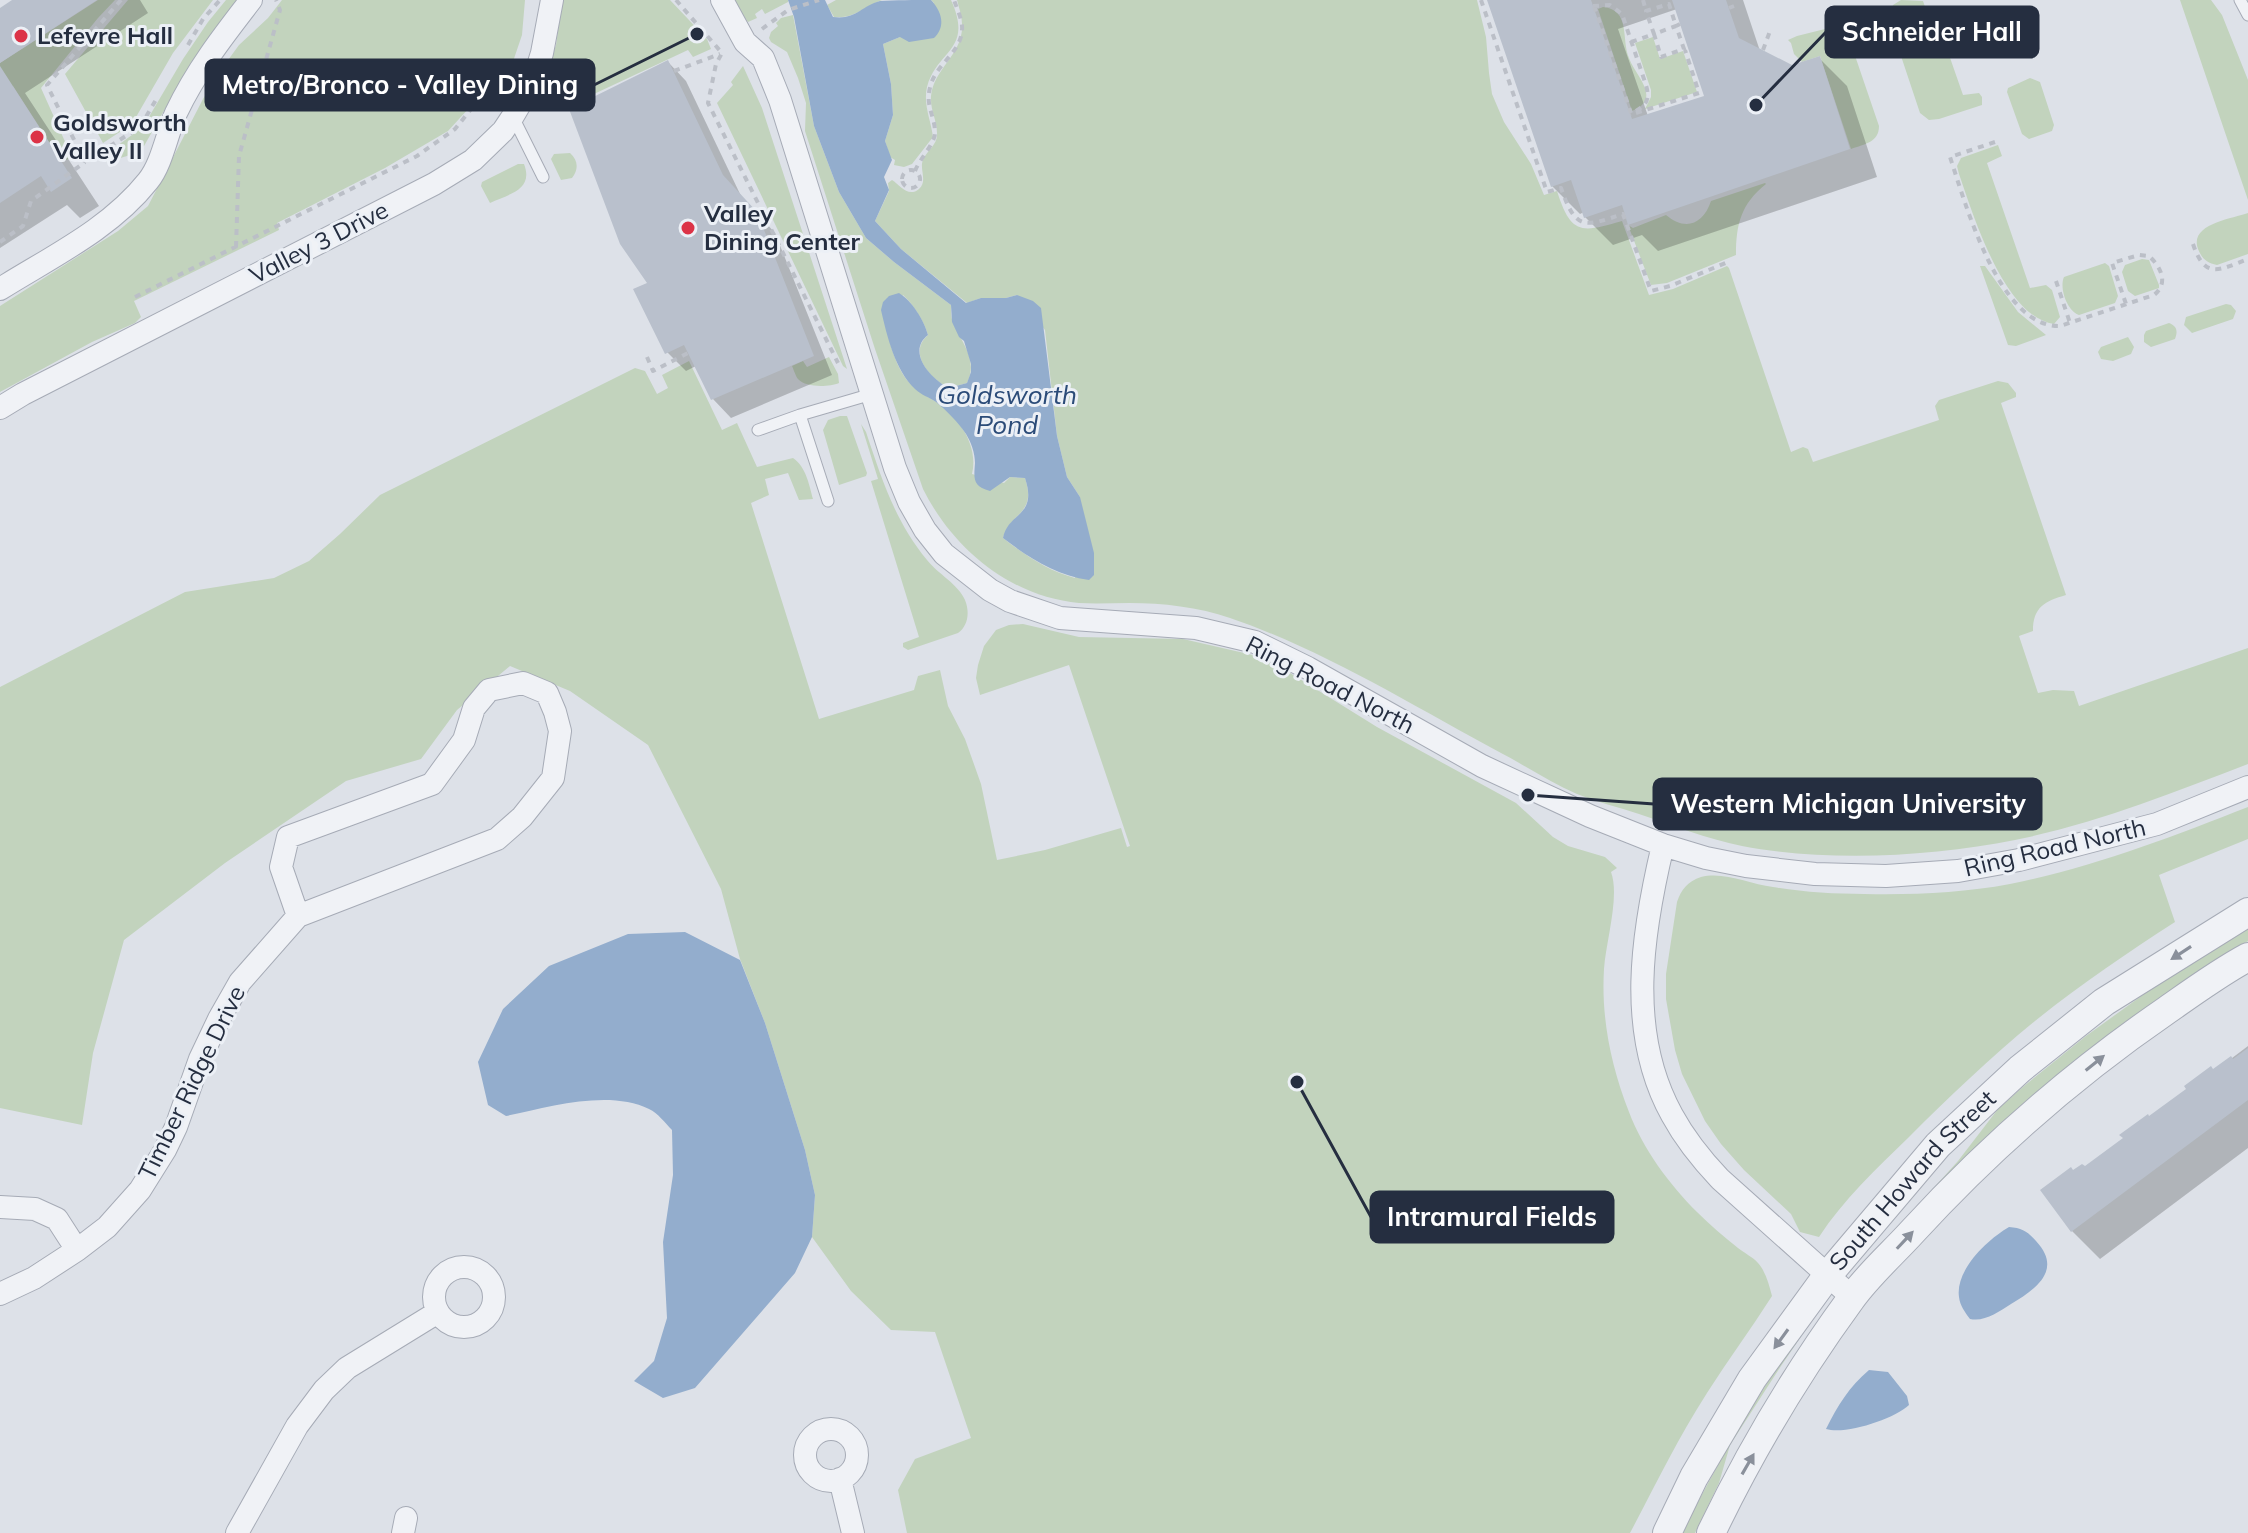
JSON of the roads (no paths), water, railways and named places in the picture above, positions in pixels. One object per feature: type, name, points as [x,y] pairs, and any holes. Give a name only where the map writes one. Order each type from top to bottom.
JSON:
[{"type":"street","points":[[0,289],[106,223],[135,196],[151,177],[175,114],[191,84],[211,51],[251,0]]},
{"type":"street","name":"Valley 3 Drive","points":[[0,408],[434,184],[473,160],[503,131],[533,82],[552,0]]},
{"type":"street","name":"Ring Road North","points":[[722,0],[745,42],[763,58],[780,100],[895,468],[909,502],[944,554],[990,590],[1060,618],[1196,628],[1255,642],[1308,668],[1482,766],[1590,816],[1663,845],[1746,866],[1815,874],[1886,876],[1958,871],[2019,860],[2157,824],[2248,787]]},
{"type":"street","name":"Timber Ridge Drive","points":[[0,1294],[34,1278],[77,1250],[107,1227],[140,1190],[165,1150],[200,1059],[240,982],[298,916],[497,839],[522,817],[553,778],[560,731],[547,693],[523,683],[489,690],[474,708],[464,740],[432,784],[288,837],[281,867],[298,916]]},
{"type":"street","points":[[1663,845],[1652,893],[1642,970],[1649,1049],[1659,1085],[1672,1115],[1701,1158],[1720,1179],[1852,1297]]},
{"type":"street","name":"South Howard Street","points":[[1667,1533],[1694,1477],[1752,1379],[1827,1276],[1938,1145],[2020,1069],[2104,1002],[2248,912]]},
{"type":"street","name":"South Howard Street","points":[[1711,1533],[1792,1387],[1852,1297],[1947,1194],[2030,1115],[2128,1036],[2248,957]]},
{"type":"street","points":[[0,1207],[35,1209],[57,1219],[77,1250]]},
{"type":"street","points":[[237,1533],[297,1426],[324,1390],[347,1368],[438,1312]]},
{"type":"street","points":[[840,1479],[853,1533]]},
{"type":"lane","points":[[2240,0],[2248,15]]},
{"type":"lane","points":[[513,116],[543,177]]},
{"type":"lane","points":[[758,430],[872,394]]},
{"type":"lane","points":[[800,415],[828,501]]},
{"type":"water","name":"Goldsworth Pond","points":[[788,0],[825,0],[833,17],[853,15],[880,1],[931,0],[938,9],[941,24],[934,38],[909,42],[900,37],[883,44],[893,115],[885,141],[892,160],[884,177],[889,190],[875,221],[901,249],[966,303],[981,298],[1017,295],[1041,308],[1057,436],[1067,477],[1080,497],[1094,553],[1094,575],[1089,580],[1043,565],[1003,538],[1028,500],[1025,478],[1010,477],[990,491],[980,487],[975,481],[974,455],[966,434],[940,405],[915,389],[897,363],[881,310],[889,296],[899,293],[913,306],[926,329],[928,335],[919,349],[929,372],[949,388],[967,383],[971,372],[964,341],[952,322],[951,305],[866,238],[839,192],[814,126],[794,17]]},
{"type":"water","points":[[685,932],[740,960],[765,1023],[805,1150],[815,1195],[812,1237],[795,1273],[695,1388],[663,1398],[634,1381],[654,1361],[667,1318],[663,1242],[673,1175],[672,1130],[649,1109],[616,1100],[578,1102],[506,1116],[488,1105],[478,1062],[503,1009],[549,966],[628,934]]},
{"type":"water","points":[[2009,1227],[2024,1231],[2036,1241],[2044,1251],[2047,1270],[2037,1285],[2020,1298],[1991,1316],[1970,1319],[1960,1300],[1962,1276],[1983,1247]]},
{"type":"water","points":[[1869,1370],[1888,1372],[1907,1396],[1909,1405],[1893,1416],[1869,1424],[1845,1430],[1826,1429],[1844,1397]]},
{"type":"place","name":"Metro/Bronco - Valley Dining","points":[[697,34]]},
{"type":"place","name":"Lefevre Hall","points":[[21,36]]},
{"type":"place","name":"Schneider Hall","points":[[1756,105]]},
{"type":"place","name":"Goldsworth Valley II","points":[[37,137]]},
{"type":"place","name":"Valley Dining Center","points":[[688,228]]},
{"type":"place","name":"Western Michigan University","points":[[1528,795]]},
{"type":"place","name":"Intramural Fields","points":[[1297,1082]]}]
